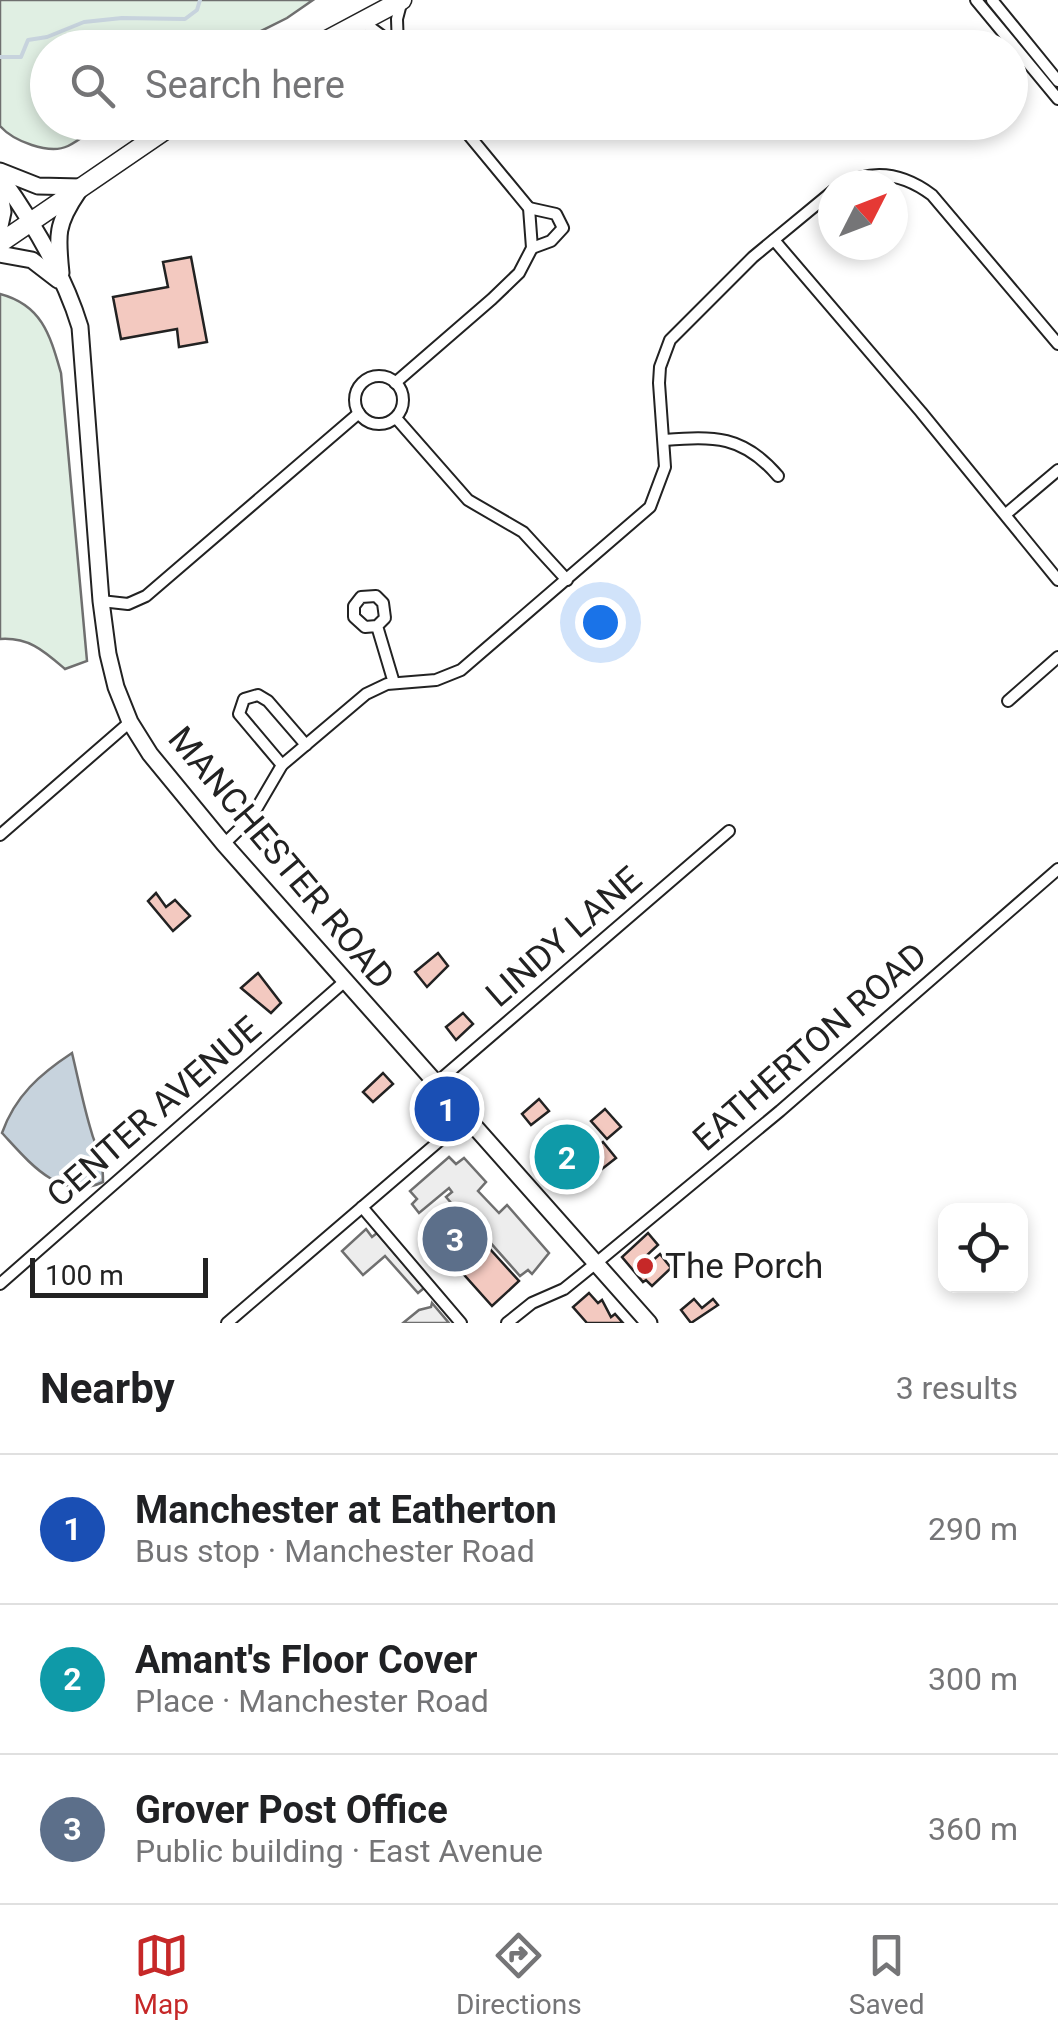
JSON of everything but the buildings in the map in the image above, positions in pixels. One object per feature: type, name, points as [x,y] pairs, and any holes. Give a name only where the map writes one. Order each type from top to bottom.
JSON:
[{"type":"main road","points":[[345,30],[402,0]]},
{"type":"main road","points":[[0,242],[149,140]]},
{"type":"street","points":[[397,30],[402,0]]},
{"type":"street","points":[[976,0],[1001,30]]},
{"type":"street","points":[[992,0],[1016,30]]},
{"type":"street","points":[[362,21],[374,30]]},
{"type":"street","points":[[1028,44],[1058,81]]},
{"type":"street","points":[[1028,63],[1058,99]]},
{"type":"street","points":[[395,383],[506,286],[519,273],[532,248],[529,208],[473,140]]},
{"type":"street","points":[[0,174],[38,186],[81,186]]},
{"type":"street","name":"MANCHESTER ROAD","points":[[0,174],[73,304],[83,351],[108,654],[130,722],[166,776],[224,844],[649,1323]]},
{"type":"street","points":[[908,182],[921,186],[940,202],[1058,344]]},
{"type":"street","points":[[62,282],[58,230],[61,216],[81,186]]},
{"type":"street","points":[[0,193],[0,226]]},
{"type":"street","points":[[224,844],[251,818],[282,765],[366,694],[394,683],[436,680],[460,670],[650,507],[665,468],[660,367],[670,340],[818,203]]},
{"type":"street","points":[[529,208],[556,214],[563,228],[551,241],[532,248]]},
{"type":"street","points":[[774,240],[1058,580]]},
{"type":"street","points":[[0,254],[32,260],[62,282]]},
{"type":"street","points":[[374,377],[395,383],[403,404],[396,418],[376,424],[359,413],[355,399],[361,385],[374,377]]},
{"type":"street","points":[[101,602],[128,604],[146,596],[359,413]]},
{"type":"street","points":[[396,418],[468,500],[523,532],[567,580]]},
{"type":"street","points":[[664,440],[728,440],[756,454],[778,476]]},
{"type":"street","points":[[1006,514],[1058,470]]},
{"type":"street","points":[[376,626],[394,683]]},
{"type":"street","points":[[1008,701],[1057,660]]},
{"type":"street","points":[[282,765],[239,714],[244,699],[252,694],[268,701],[306,745]]},
{"type":"street","points":[[0,834],[130,722]]},
{"type":"street","name":"LINDY LANE","points":[[435,1084],[729,831]]},
{"type":"street","name":"EATHERTON ROAD","points":[[507,1323],[532,1303],[564,1290],[780,1112],[1058,870]]},
{"type":"street","name":"CENTER AVENUE","points":[[0,1284],[344,982]]},
{"type":"street","points":[[228,1323],[466,1118]]},
{"type":"street","points":[[362,1207],[462,1323]]},
{"type":"green space","points":[[0,0],[313,0],[263,30],[30,30],[30,140],[77,140],[60,148],[42,148],[22,141],[0,126]]},
{"type":"green space","points":[[0,294],[26,306],[42,323],[61,373],[87,661],[65,669],[28,643],[0,639]]},
{"type":"shaded area","points":[[72,1053],[102,1164],[103,1182],[87,1187],[73,1187],[46,1176],[2,1133],[30,1087]]},
{"type":"shaded area","points":[[449,1157],[456,1164],[464,1158],[486,1182],[478,1191],[499,1213],[507,1205],[549,1253],[532,1274],[528,1270],[520,1276],[446,1197],[452,1192],[449,1188],[419,1213],[412,1204],[417,1199],[410,1191]]},
{"type":"shaded area","points":[[366,1229],[372,1237],[377,1233],[424,1288],[418,1293],[385,1256],[363,1275],[342,1251]]},
{"type":"shaded area","points":[[432,1303],[449,1323],[403,1323],[419,1310],[431,1307]]},
{"type":"waterway","points":[[64,30],[84,22],[122,18],[185,19],[197,10],[200,0]]},
{"type":"waterway","points":[[0,57],[21,57],[30,40]]},
{"type":"place","name":"Manchester at Eatherton","points":[[447,1109]]},
{"type":"place","name":"Amant's Floor Cover","points":[[567,1157]]},
{"type":"place","name":"Grover Post Office","points":[[455,1239]]},
{"type":"place","name":"The Porch","points":[[645,1266]]}]
